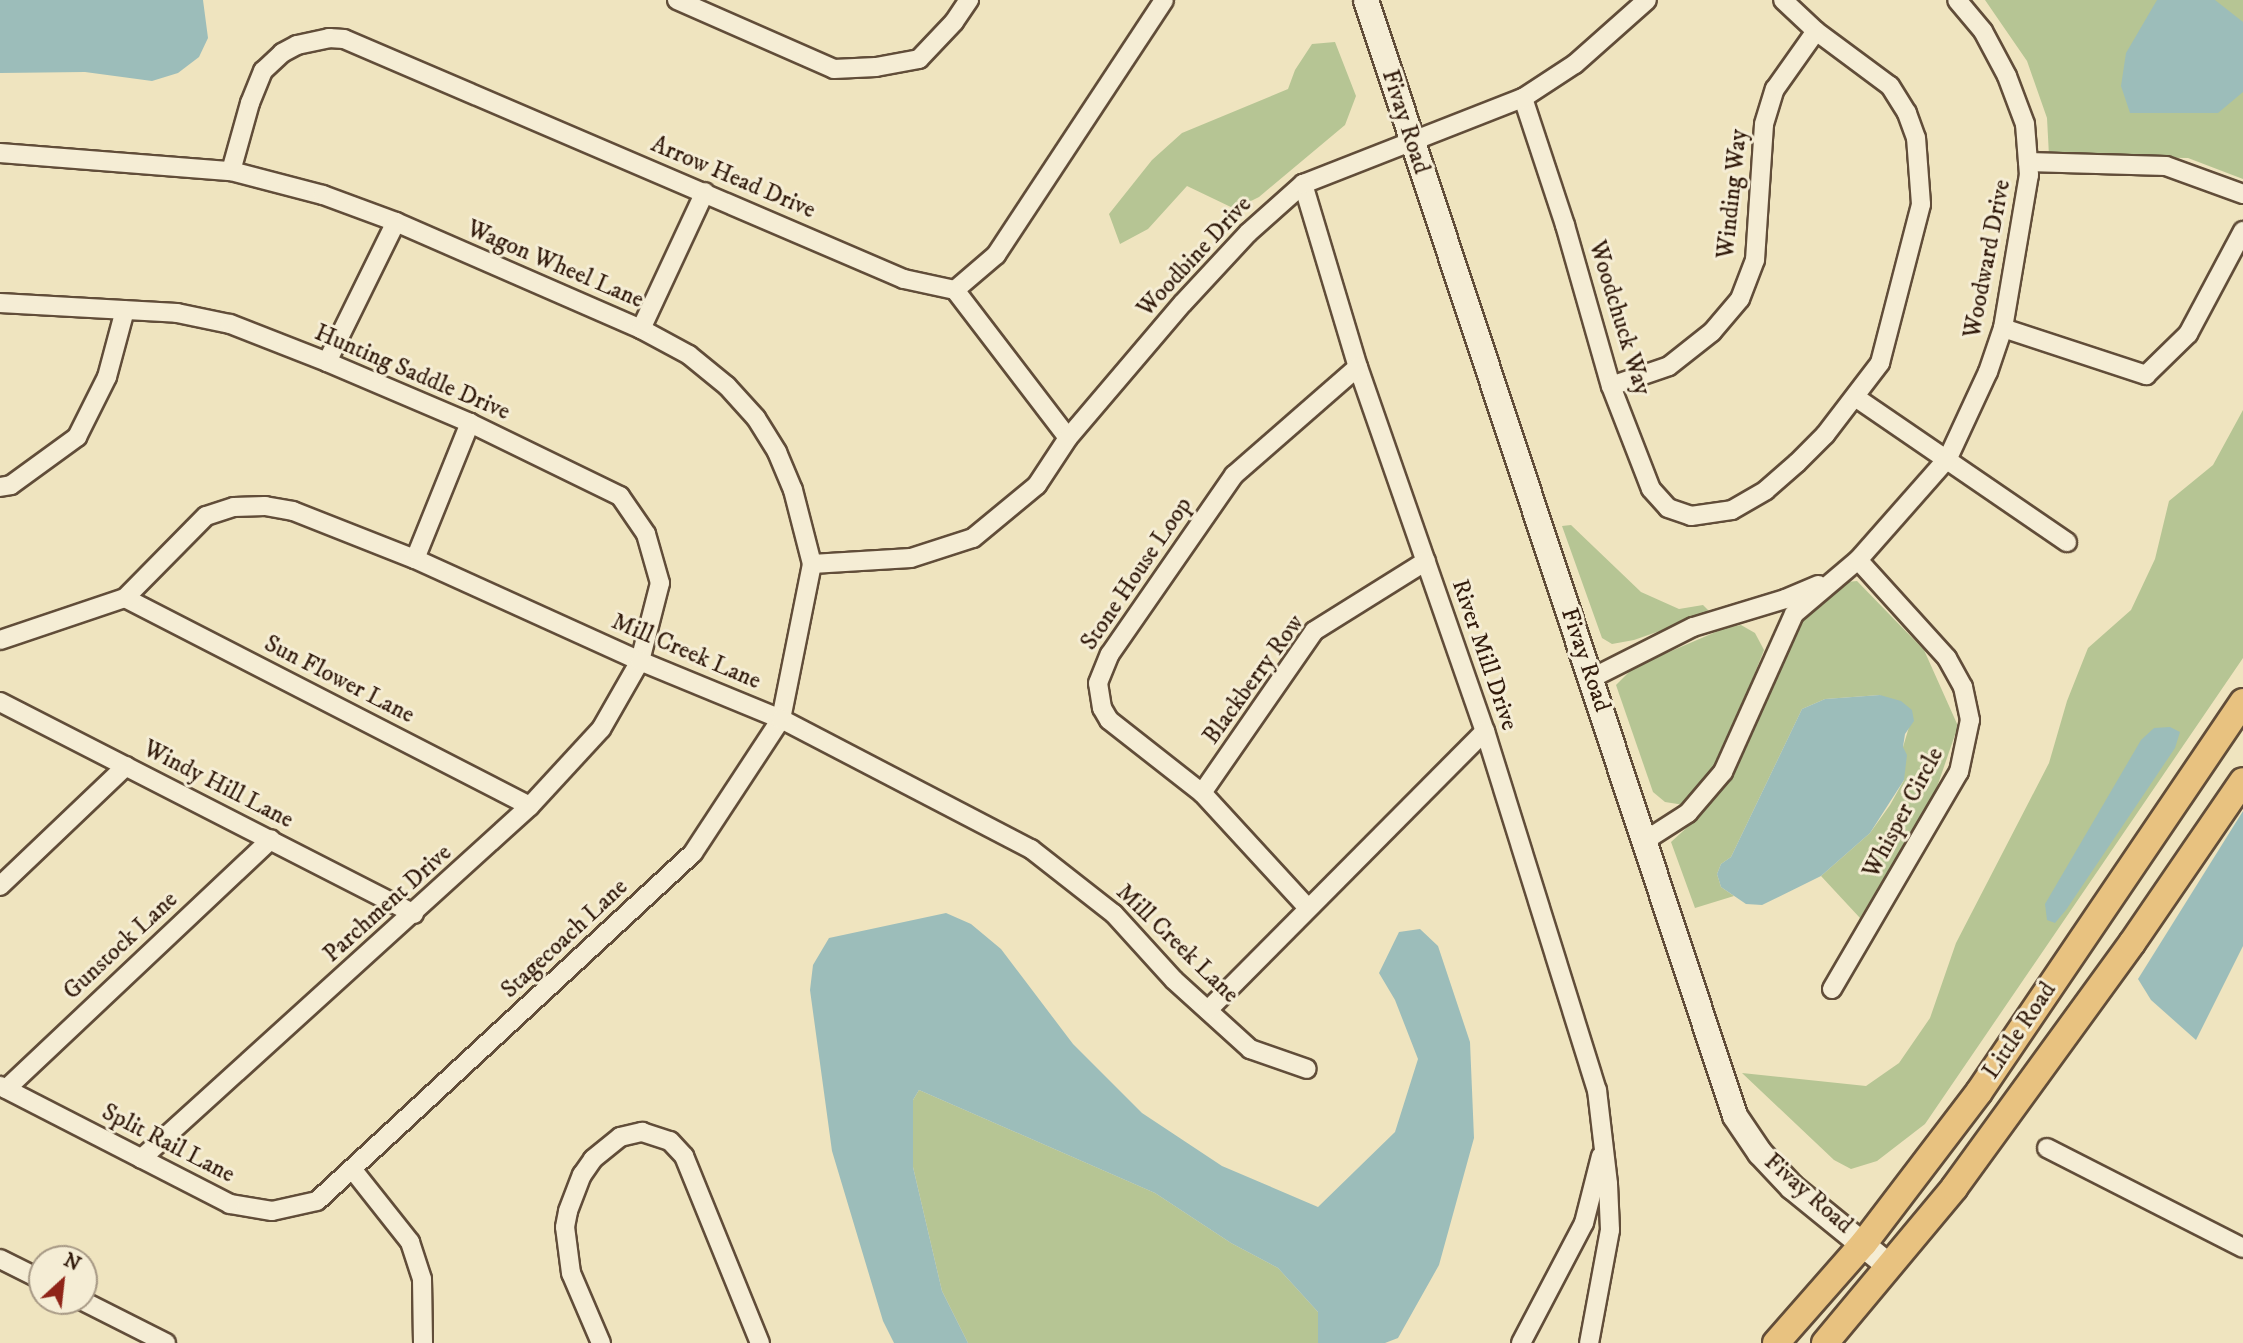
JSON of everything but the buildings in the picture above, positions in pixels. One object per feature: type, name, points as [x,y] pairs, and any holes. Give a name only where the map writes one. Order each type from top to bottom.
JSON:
[{"type":"main road","name":"Little Road","points":[[1776,1343],[1864,1243],[1979,1092],[2243,702]]},
{"type":"main road","name":"Little Road","points":[[1825,1343],[1962,1178],[2132,943],[2243,781]]},
{"type":"street","points":[[677,0],[834,69],[876,67],[919,59],[954,22],[969,0]]},
{"type":"street","points":[[1068,438],[955,290],[996,255],[1164,0]]},
{"type":"street","name":"Fivay Road","points":[[1366,0],[1411,142],[1646,840],[1735,1116],[1760,1153],[1791,1187],[1864,1243],[1888,1265]]},
{"type":"street","name":"Woodbine Drive","points":[[812,564],[911,558],[973,538],[1037,485],[1068,438],[1192,293],[1248,233],[1303,184],[1522,98],[1575,64],[1647,0]]},
{"type":"street","points":[[1783,0],[1816,31],[1889,86],[1907,113],[1916,138],[1921,204],[1880,362],[1855,397],[1948,458],[2067,542]]},
{"type":"street","name":"Woodward Drive","points":[[1646,840],[1688,813],[1723,772],[1794,614],[1858,560],[1948,458],[1988,372],[2003,328],[2029,175],[2025,124],[2007,76],[1983,31],[1958,0]]},
{"type":"street","name":"Winding Way","points":[[1611,386],[1669,366],[1712,332],[1740,299],[1755,260],[1764,124],[1775,89],[1816,31]]},
{"type":"street","name":"Arrow Head Drive","points":[[231,171],[250,103],[263,71],[282,53],[297,45],[329,38],[344,38],[904,279],[955,290]]},
{"type":"street","name":"Woodchuck Way","points":[[1522,98],[1565,225],[1611,386],[1651,489],[1668,509],[1690,516],[1707,516],[1732,510],[1766,490],[1825,435],[1855,397]]},
{"type":"street","name":"Wagon Wheel Lane","points":[[0,153],[231,171],[323,195],[396,222],[641,329],[689,355],[727,386],[756,418],[777,452],[793,490],[812,564],[781,719]]},
{"type":"street","points":[[2028,162],[2166,166],[2243,194]]},
{"type":"street","name":"River Mill Drive","points":[[1303,184],[1358,367],[1485,732],[1597,1090],[1610,1230],[1589,1343]]},
{"type":"street","points":[[641,329],[705,192]]},
{"type":"street","points":[[327,362],[396,222]]},
{"type":"street","points":[[2003,328],[2146,376],[2188,334],[2243,232]]},
{"type":"street","name":"Hunting Saddle Drive","points":[[0,303],[177,313],[230,324],[470,423],[620,496],[646,534],[660,583],[640,661]]},
{"type":"street","points":[[0,487],[11,485],[77,437],[107,377],[125,310]]},
{"type":"street","name":"Stone House Loop","points":[[1307,907],[1202,793],[1109,720],[1098,695],[1102,669],[1234,475],[1358,367]]},
{"type":"street","points":[[415,559],[470,423]]},
{"type":"street","name":"Mill Creek Lane","points":[[0,640],[125,598],[206,516],[234,507],[265,506],[293,511],[415,559],[640,661],[781,719],[1031,849],[1114,914],[1174,980],[1250,1049],[1307,1069]]},
{"type":"street","name":"Whisper Circle","points":[[1832,989],[1959,772],[1970,720],[1963,687],[1947,658],[1858,560]]},
{"type":"street","name":"Blackberry Row","points":[[1202,793],[1314,631],[1426,561]]},
{"type":"street","name":"Woodward Drive","points":[[1591,678],[1693,627],[1785,599],[1837,576]]},
{"type":"street","name":"Sun Flower Lane","points":[[125,598],[530,806]]},
{"type":"street","name":"Parchment Drive","points":[[141,1159],[530,806],[601,729],[640,661]]},
{"type":"street","name":"Windy Hill Lane","points":[[0,702],[414,914]]},
{"type":"street","name":"Stagecoach Lane","points":[[353,1170],[693,853],[781,719]]},
{"type":"street","points":[[1208,1010],[1307,907],[1485,732]]},
{"type":"street","points":[[0,886],[126,766]]},
{"type":"street","name":"Gunstock Lane","points":[[3,1087],[271,839]]},
{"type":"street","name":"Split Rail Lane","points":[[3,1087],[230,1204],[272,1211],[317,1201],[353,1170]]},
{"type":"street","points":[[601,1343],[571,1273],[565,1227],[568,1211],[582,1175],[593,1160],[620,1137],[642,1132],[670,1141],[684,1156],[760,1343]]},
{"type":"street","name":"River Mill Drive","points":[[1521,1343],[1584,1223],[1604,1146]]},
{"type":"street","points":[[2047,1148],[2243,1248]]},
{"type":"street","points":[[353,1170],[410,1242],[422,1279],[424,1343]]},
{"type":"street","points":[[0,1259],[28,1273]]},
{"type":"street","points":[[98,1309],[166,1343]]},
{"type":"green space","points":[[1985,0],[2243,0],[2243,179],[2188,158],[2049,156],[2047,118],[2027,61]]},
{"type":"green space","points":[[1335,42],[1356,96],[1345,125],[1259,197],[1235,209],[1187,186],[1148,229],[1120,244],[1109,214],[1152,160],[1182,133],[1288,89],[1295,70],[1312,44]]},
{"type":"green space","points":[[2243,410],[2243,658],[1925,1124],[1877,1161],[1851,1169],[1834,1160],[1742,1073],[1866,1086],[1899,1063],[1930,1018],[1956,943],[2049,763],[2067,701],[2088,648],[2131,610],[2155,559],[2169,501],[2213,465]]},
{"type":"green space","points":[[1571,525],[1641,592],[1679,609],[1703,605],[1711,613],[1634,640],[1612,644],[1602,638],[1562,526]]},
{"type":"green space","points":[[1857,581],[1924,650],[1958,726],[1936,790],[1860,918],[1821,876],[1870,833],[1890,805],[1904,780],[1903,747],[1909,727],[1880,695],[1825,699],[1802,709],[1731,857],[1721,864],[1717,874],[1721,887],[1734,896],[1695,908],[1671,842],[1704,812],[1730,777],[1802,622],[1817,603],[1847,582]]},
{"type":"green space","points":[[1741,625],[1755,633],[1764,650],[1747,693],[1711,776],[1684,805],[1665,802],[1653,792],[1616,685],[1634,667],[1725,628]]},
{"type":"green space","points":[[919,1090],[1155,1193],[1231,1243],[1278,1268],[1318,1312],[1318,1343],[968,1343],[942,1291],[913,1167],[913,1100]]},
{"type":"water","points":[[0,0],[203,0],[208,38],[199,57],[178,73],[152,81],[85,72],[0,73]]},
{"type":"water","points":[[2157,0],[2215,0],[2243,22],[2243,92],[2218,113],[2130,113],[2121,86],[2126,53]]},
{"type":"water","points":[[1880,695],[1901,701],[1912,710],[1914,721],[1905,734],[1903,747],[1907,755],[1904,780],[1870,833],[1821,876],[1762,905],[1746,904],[1721,887],[1717,874],[1721,864],[1731,857],[1802,709],[1825,699]]},
{"type":"water","points":[[2170,727],[2180,732],[2175,748],[2066,910],[2055,923],[2047,920],[2045,904],[2141,740],[2154,728]]},
{"type":"water","points":[[2243,811],[2243,946],[2196,1040],[2151,1000],[2138,979]]},
{"type":"water","points":[[946,913],[971,924],[1001,949],[1073,1044],[1142,1113],[1222,1166],[1318,1207],[1395,1132],[1418,1059],[1395,1000],[1379,973],[1399,932],[1420,929],[1438,946],[1470,1042],[1474,1138],[1439,1265],[1398,1338],[1385,1343],[1318,1343],[1318,1312],[1278,1268],[1231,1243],[1155,1193],[919,1090],[913,1100],[913,1167],[942,1291],[968,1343],[894,1343],[883,1321],[832,1151],[810,990],[813,965],[829,938]]}]
